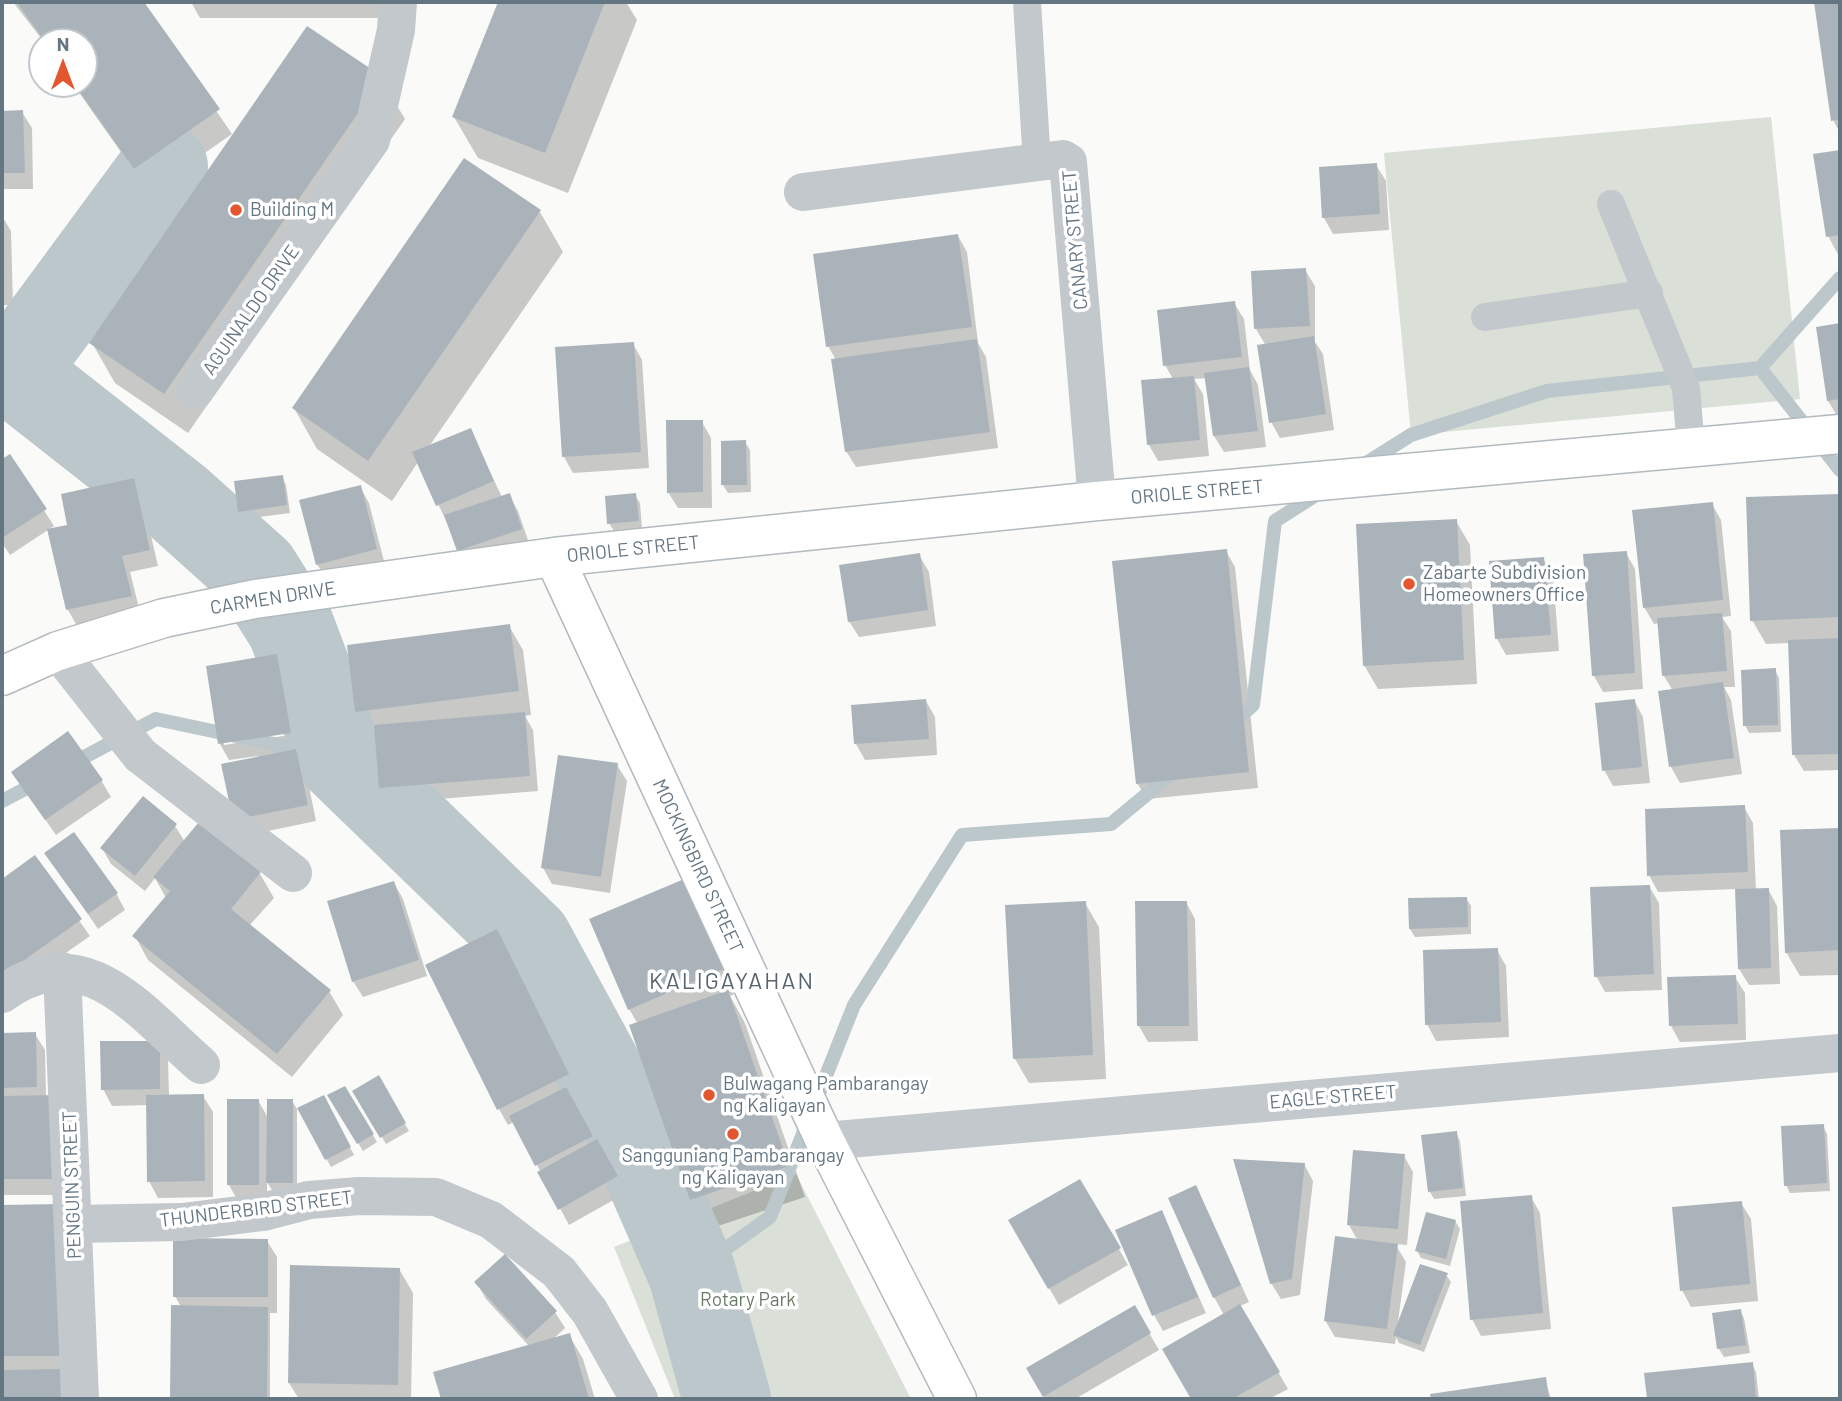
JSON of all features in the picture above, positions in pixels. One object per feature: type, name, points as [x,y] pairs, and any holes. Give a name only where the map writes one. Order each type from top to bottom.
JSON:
[{"type":"street","name":"AGUINALDO DRIVE","points":[[195,390],[371,140],[396,30],[398,2]]},
{"type":"street","name":"CANARY STREET","points":[[803,192],[1063,159],[1070,166],[1097,501]]},
{"type":"street","name":"ORIOLE STREET","points":[[554,558],[1097,501],[1840,434]]},
{"type":"street","name":"CARMEN DRIVE","points":[[2,676],[58,651],[164,618],[255,599],[554,558]]},
{"type":"street","name":"MOCKINGBIRD STREET","points":[[554,558],[825,1141],[957,1399]]},
{"type":"street","points":[[58,651],[140,755],[293,873]]},
{"type":"street","points":[[2,994],[40,974],[62,971],[91,975],[115,989],[201,1065]]},
{"type":"street","name":"PENGUIN STREET","points":[[62,971],[80,1399]]},
{"type":"street","name":"EAGLE STREET","points":[[825,1141],[1840,1053]]},
{"type":"street","name":"THUNDERBIRD STREET","points":[[74,1224],[181,1222],[263,1212],[309,1200],[359,1196],[436,1197],[491,1220],[559,1272],[590,1312],[639,1399]]},
{"type":"lane","points":[[1027,2],[1037,163]]},
{"type":"lane","points":[[1611,204],[1685,388],[1691,448]]},
{"type":"lane","points":[[1485,317],[1649,293]]},
{"type":"green space","points":[[1771,117],[1800,399],[1411,435],[1384,153]]},
{"type":"green space","name":"Rotary Park","points":[[796,1174],[911,1399],[675,1399],[614,1247]]},
{"type":"building","points":[[144,2],[220,109],[134,169],[84,98],[98,98],[98,28],[35,28],[18,4]]},
{"type":"building","points":[[498,2],[605,2],[545,153],[452,117]]},
{"type":"building","points":[[1814,2],[1840,2],[1840,119],[1831,121]]},
{"type":"building","name":"Building M","points":[[307,26],[383,77],[164,394],[89,343]]},
{"type":"building","points":[[23,110],[25,173],[2,173],[2,111]]},
{"type":"building","points":[[1840,150],[1840,235],[1826,237],[1813,154]]},
{"type":"building","points":[[464,158],[541,210],[368,461],[292,408]]},
{"type":"building","points":[[1377,163],[1380,214],[1322,218],[1319,167]]},
{"type":"building","points":[[958,234],[972,327],[826,347],[813,254]]},
{"type":"building","points":[[1306,268],[1310,326],[1254,329],[1251,271]]},
{"type":"building","points":[[1235,301],[1242,357],[1163,366],[1157,310]]},
{"type":"building","points":[[1840,323],[1840,399],[1827,401],[1816,327]]},
{"type":"building","points":[[1314,336],[1326,414],[1269,423],[1257,345]]},
{"type":"building","points":[[977,339],[990,432],[845,452],[831,359]]},
{"type":"building","points":[[634,342],[641,452],[562,457],[555,347]]},
{"type":"building","points":[[1249,367],[1258,431],[1213,436],[1204,373]]},
{"type":"building","points":[[1194,376],[1200,440],[1147,445],[1141,380]]},
{"type":"building","points":[[666,420],[703,420],[703,492],[667,493]]},
{"type":"building","points":[[471,428],[494,481],[436,506],[412,452]]},
{"type":"building","points":[[746,440],[747,485],[721,485],[721,441]]},
{"type":"building","points":[[10,454],[47,509],[2,538],[2,459]]},
{"type":"building","points":[[283,475],[287,505],[238,512],[234,481]]},
{"type":"building","points":[[134,478],[150,550],[122,556],[132,596],[66,610],[47,529],[67,525],[61,494]]},
{"type":"building","points":[[361,485],[377,549],[316,565],[299,500]]},
{"type":"building","points":[[510,493],[522,529],[457,551],[444,515]]},
{"type":"building","points":[[636,493],[639,521],[607,524],[605,496]]},
{"type":"building","points":[[1840,494],[1840,617],[1750,621],[1746,497]]},
{"type":"building","points":[[1713,502],[1723,600],[1643,608],[1632,510]]},
{"type":"building","points":[[1457,519],[1464,660],[1363,666],[1356,524]]},
{"type":"building","points":[[1227,549],[1249,772],[1136,784],[1112,561]]},
{"type":"building","points":[[1627,551],[1635,673],[1592,676],[1583,554]]},
{"type":"building","points":[[920,553],[928,610],[848,622],[839,565]]},
{"type":"building","points":[[1544,557],[1551,635],[1495,639],[1489,561]]},
{"type":"building","points":[[1722,613],[1727,671],[1662,676],[1657,618]]},
{"type":"building","points":[[510,624],[519,691],[355,712],[347,645]]},
{"type":"building","points":[[1840,638],[1840,754],[1792,755],[1788,640]]},
{"type":"building","points":[[277,654],[291,733],[218,744],[206,666]]},
{"type":"building","points":[[1776,668],[1778,725],[1743,726],[1741,670]]},
{"type":"building","points":[[1723,682],[1734,758],[1669,767],[1658,691]]},
{"type":"building","points":[[926,699],[929,739],[854,744],[851,705]]},
{"type":"building","points":[[1635,699],[1642,767],[1602,771],[1595,703]]},
{"type":"building","points":[[525,712],[530,776],[379,788],[374,725]]},
{"type":"building","points":[[68,731],[103,780],[45,820],[11,772]]},
{"type":"building","points":[[296,749],[308,805],[233,820],[221,764]]},
{"type":"building","points":[[558,755],[618,763],[601,877],[541,868]]},
{"type":"building","points":[[143,796],[177,824],[135,876],[100,848]]},
{"type":"building","points":[[1745,805],[1748,872],[1647,876],[1645,809]]},
{"type":"building","points":[[199,822],[261,872],[231,909],[331,990],[277,1054],[132,936],[170,891],[153,877]]},
{"type":"building","points":[[1840,828],[1840,950],[1785,953],[1780,830]]},
{"type":"building","points":[[74,832],[118,893],[88,914],[44,853]]},
{"type":"building","points":[[35,855],[82,919],[2,976],[2,879]]},
{"type":"building","points":[[689,877],[728,967],[628,1010],[589,919]]},
{"type":"building","points":[[394,881],[419,960],[352,982],[327,901]]},
{"type":"building","points":[[1650,885],[1654,974],[1594,977],[1590,887]]},
{"type":"building","points":[[1769,888],[1771,968],[1738,969],[1735,889]]},
{"type":"building","points":[[1467,897],[1468,927],[1409,929],[1408,898]]},
{"type":"building","points":[[1086,901],[1093,1055],[1013,1059],[1005,905]]},
{"type":"building","points":[[1135,901],[1187,901],[1189,1026],[1137,1026]]},
{"type":"building","points":[[497,929],[569,1074],[497,1110],[425,965]]},
{"type":"building","points":[[1498,948],[1501,1022],[1425,1025],[1423,950]]},
{"type":"building","points":[[1736,975],[1738,1024],[1669,1026],[1667,977]]},
{"type":"building","name":"Bulwagang Pambarangay ng Kaligayan","points":[[728,990],[789,1166],[690,1200],[629,1025]]},
{"type":"building","points":[[36,1032],[37,1087],[2,1088],[2,1033]]},
{"type":"building","points":[[100,1041],[160,1041],[160,1089],[101,1090]]},
{"type":"building","points":[[379,1075],[406,1123],[380,1138],[352,1091]]},
{"type":"building","points":[[345,1086],[374,1134],[357,1144],[327,1095]]},
{"type":"building","points":[[566,1087],[593,1136],[535,1166],[509,1116]]},
{"type":"building","points":[[204,1094],[205,1181],[147,1182],[146,1095]]},
{"type":"building","points":[[59,1095],[60,1179],[2,1179],[2,1096]]},
{"type":"building","points":[[324,1095],[351,1147],[325,1160],[297,1108]]},
{"type":"building","points":[[227,1099],[259,1099],[259,1185],[227,1185]]},
{"type":"building","points":[[267,1099],[293,1099],[293,1183],[266,1183]]},
{"type":"building","points":[[1824,1124],[1827,1183],[1784,1186],[1781,1126]]},
{"type":"building","points":[[1457,1131],[1463,1188],[1428,1192],[1421,1135]]},
{"type":"building","points":[[597,1139],[618,1176],[558,1210],[537,1172]]},
{"type":"building","points":[[1353,1150],[1405,1154],[1398,1229],[1347,1225]]},
{"type":"building","points":[[1233,1159],[1305,1163],[1292,1279],[1270,1284]]},
{"type":"building","points":[[1080,1179],[1121,1248],[1048,1289],[1008,1220]]},
{"type":"building","points":[[1196,1185],[1241,1285],[1213,1298],[1168,1198]]},
{"type":"building","points":[[1532,1195],[1543,1313],[1470,1320],[1460,1201]]},
{"type":"building","points":[[1742,1201],[1750,1284],[1680,1291],[1672,1207]]},
{"type":"building","points":[[60,1204],[61,1356],[2,1356],[2,1205]]},
{"type":"building","points":[[1162,1210],[1198,1297],[1152,1316],[1115,1230]]},
{"type":"building","points":[[1426,1212],[1456,1220],[1446,1259],[1415,1251]]},
{"type":"building","points":[[1335,1236],[1398,1244],[1387,1329],[1324,1321]]},
{"type":"building","points":[[173,1238],[268,1239],[268,1297],[173,1297]]},
{"type":"building","points":[[505,1254],[557,1311],[526,1339],[474,1282]]},
{"type":"building","points":[[1420,1264],[1448,1273],[1420,1345],[1393,1335]]},
{"type":"building","points":[[290,1265],[400,1268],[398,1385],[288,1383]]},
{"type":"building","points":[[1240,1304],[1280,1372],[1232,1399],[1191,1399],[1162,1349]]},
{"type":"building","points":[[171,1305],[268,1307],[267,1399],[170,1399]]},
{"type":"building","points":[[1135,1305],[1151,1333],[1043,1397],[1026,1368]]},
{"type":"building","points":[[1741,1309],[1746,1345],[1717,1349],[1712,1313]]},
{"type":"building","points":[[570,1333],[589,1399],[441,1399],[433,1372]]},
{"type":"building","points":[[1753,1362],[1756,1399],[1647,1399],[1644,1373]]},
{"type":"building","points":[[61,1369],[61,1399],[2,1399],[2,1370]]},
{"type":"building","points":[[1546,1377],[1549,1399],[1431,1399],[1430,1394]]},
{"type":"waterway","points":[[164,167],[13,372],[177,501],[256,572],[291,628],[340,758],[528,940],[621,1111],[692,1273],[727,1399]]},
{"type":"waterway","points":[[1360,467],[1411,435],[1547,391],[1760,368],[1840,278]]},
{"type":"waterway","points":[[1760,368],[1840,470]]},
{"type":"waterway","points":[[1229,726],[1253,705],[1275,521],[1319,493]]},
{"type":"waterway","points":[[71,764],[156,719],[340,758]]},
{"type":"waterway","points":[[692,1273],[770,1217],[854,1005],[962,835],[1111,824],[1176,770]]},
{"type":"waterway","points":[[2,801],[38,782]]},
{"type":"place","name":"Building M","points":[[236,210]]},
{"type":"place","name":"Zabarte Subdivision Homeowners Office","points":[[1409,584]]},
{"type":"place","name":"Bulwagang Pambarangay ng Kaligayan","points":[[709,1095]]},
{"type":"place","name":"Sangguniang Pambarangay ng Kaligayan","points":[[733,1134]]},
{"type":"district","name":"KALIGAYAHAN","points":[[732,981]]}]
